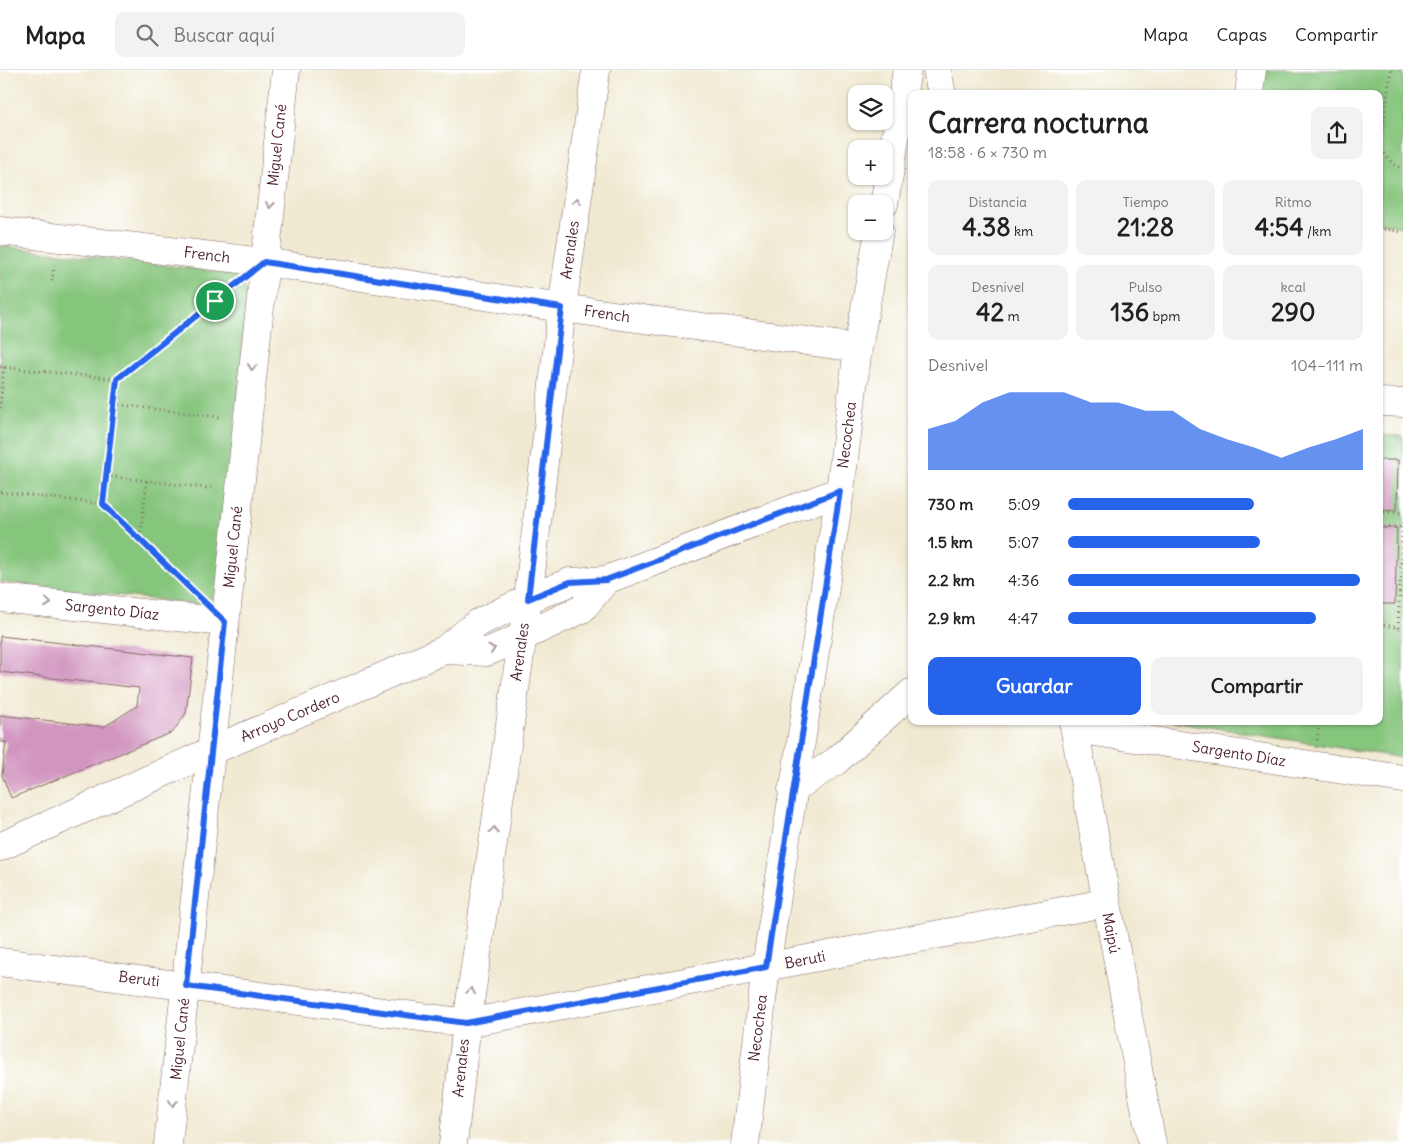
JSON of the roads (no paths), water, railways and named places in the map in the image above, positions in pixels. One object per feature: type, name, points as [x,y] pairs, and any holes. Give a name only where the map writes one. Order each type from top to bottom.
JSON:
[{"type":"street","name":"Miguel Cané","points":[[168,1144],[286,70]]},
{"type":"street","name":"Arenales","points":[[453,1144],[466,1023],[528,599],[562,308],[596,70]]},
{"type":"street","points":[[886,195],[907,70]]},
{"type":"street","points":[[937,70],[941,90]]},
{"type":"street","points":[[1250,90],[1252,70]]},
{"type":"street","name":"French","points":[[0,231],[264,262],[562,308],[858,348]]},
{"type":"street","name":"Necochea","points":[[745,1144],[766,967],[840,491],[858,348],[877,240]]},
{"type":"street","points":[[1383,402],[1403,403]]},
{"type":"street","name":"Arroyo Cordero","points":[[0,847],[211,751],[444,650],[478,623],[528,599],[570,582],[606,580],[840,491]]},
{"type":"street","name":"Arroyo Cordero","points":[[444,650],[487,652],[522,637],[582,609],[606,580]]},
{"type":"street","name":"Sargento Díaz","points":[[0,598],[225,622]]},
{"type":"street","points":[[792,790],[836,761],[908,696]]},
{"type":"street","name":"Sargento Díaz","points":[[1074,725],[1403,779]]},
{"type":"street","name":"Maipú","points":[[1074,725],[1105,903],[1152,1144]]},
{"type":"street","name":"Beruti","points":[[0,962],[466,1023],[1105,903]]}]
